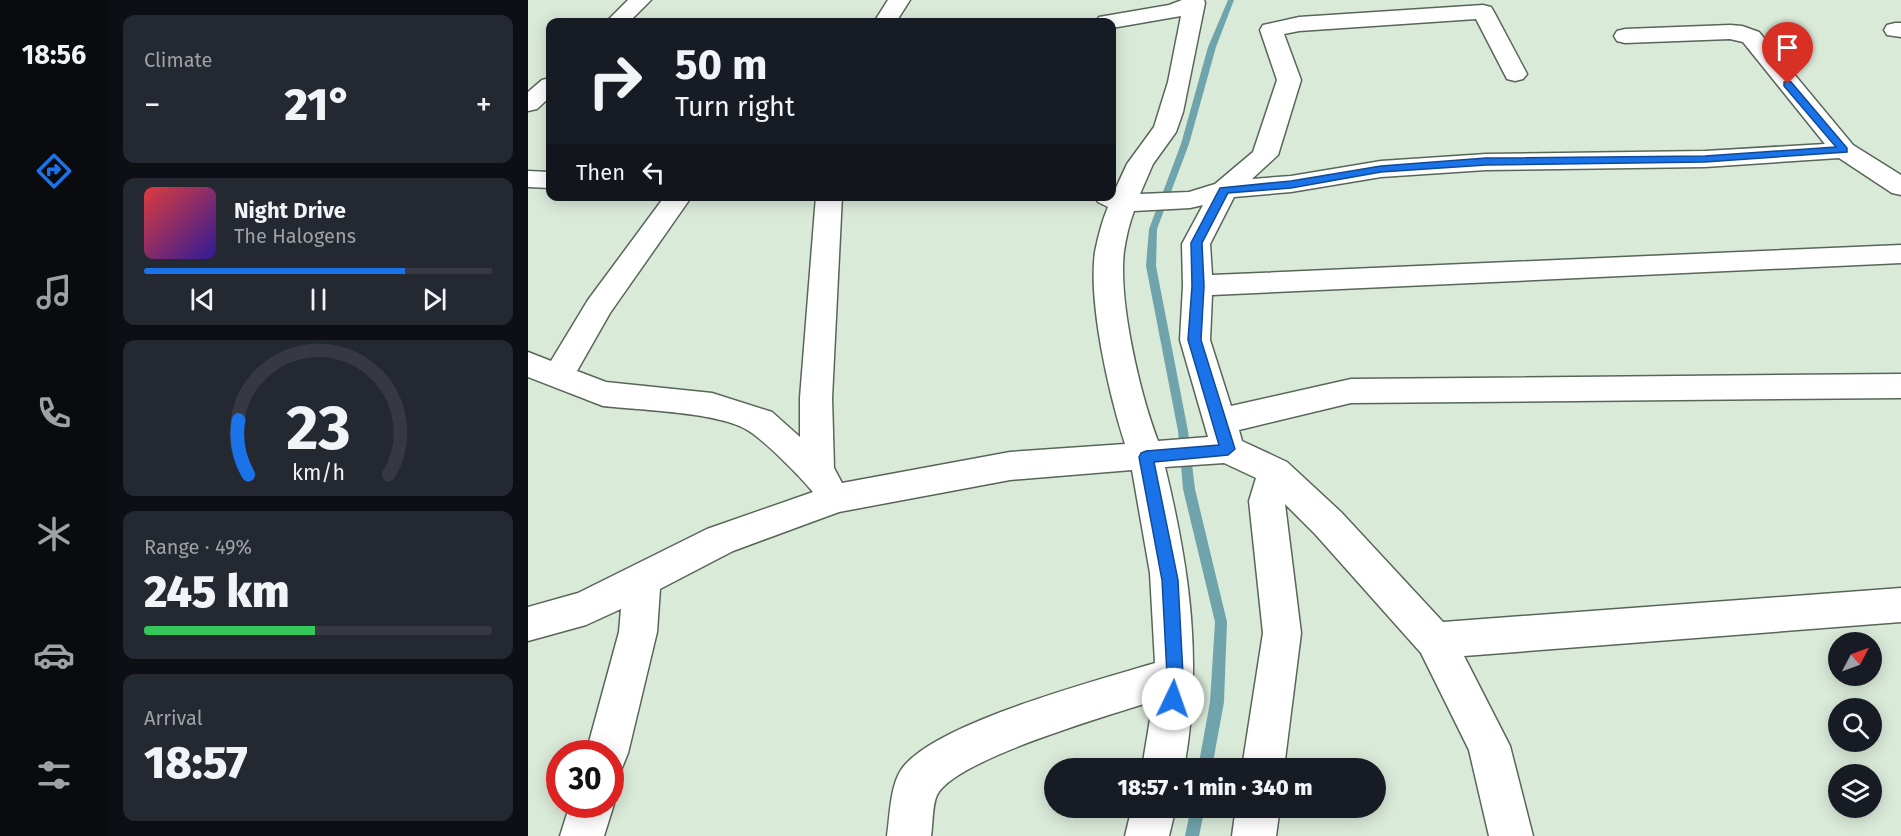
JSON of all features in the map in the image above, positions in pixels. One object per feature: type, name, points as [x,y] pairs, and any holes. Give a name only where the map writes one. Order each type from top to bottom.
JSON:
[{"type":"street","points":[[621,18],[640,0]]},
{"type":"street","points":[[888,18],[899,0]]},
{"type":"street","points":[[1116,21],[1174,12],[1194,2]]},
{"type":"street","points":[[1116,197],[1165,128],[1180,73],[1194,2]]},
{"type":"street","points":[[1511,836],[1489,746],[1435,640],[1328,523],[1275,472],[1223,436],[1195,340],[1198,286],[1196,243],[1224,190],[1265,155],[1289,80],[1271,30],[1299,24],[1483,12],[1515,74]]},
{"type":"street","points":[[1625,36],[1730,32],[1751,37],[1844,150],[1901,187]]},
{"type":"street","points":[[1116,200],[1190,200],[1224,190],[1291,184],[1381,169],[1474,162],[1705,159],[1844,150]]},
{"type":"street","points":[[528,179],[546,180]]},
{"type":"street","points":[[558,376],[599,307],[675,201]]},
{"type":"street","points":[[827,485],[816,398],[830,201]]},
{"type":"street","points":[[1114,201],[1108,261],[1116,328],[1131,412],[1146,457],[1170,580],[1175,675],[1169,746],[1166,758]]},
{"type":"street","points":[[1198,286],[1901,254]]},
{"type":"street","points":[[528,364],[603,394],[712,405],[760,421],[827,485]]},
{"type":"street","points":[[528,624],[586,609],[827,485],[1010,466],[1146,457],[1223,436],[1352,390],[1901,386]]},
{"type":"street","points":[[1264,758],[1282,633],[1267,501],[1275,472]]},
{"type":"street","points":[[610,740],[638,632],[642,580]]},
{"type":"street","points":[[1435,640],[1901,605]]},
{"type":"street","points":[[909,836],[917,784],[948,756],[1033,720],[1175,675]]},
{"type":"street","points":[[582,836],[588,818]]},
{"type":"street","points":[[1147,836],[1151,818]]},
{"type":"street","points":[[1254,836],[1256,818]]},
{"type":"waterway","points":[[1207,758],[1217,702],[1221,622],[1189,489],[1183,431],[1151,266],[1153,229],[1185,144],[1212,47],[1231,0]]},
{"type":"waterway","points":[[1192,836],[1196,818]]},
{"type":"route","points":[[1173,699],[1175,675],[1170,580],[1146,457],[1228,449],[1195,340],[1198,286],[1196,243],[1224,190],[1291,184],[1381,169],[1486,162],[1705,159],[1844,150],[1788,84]]}]
